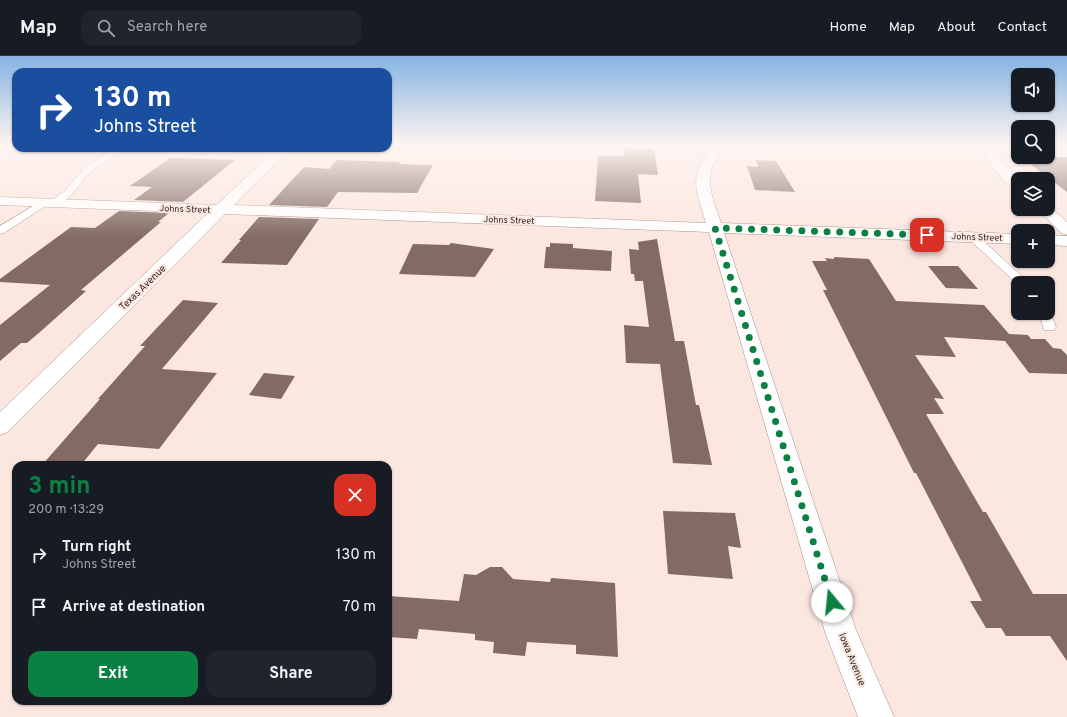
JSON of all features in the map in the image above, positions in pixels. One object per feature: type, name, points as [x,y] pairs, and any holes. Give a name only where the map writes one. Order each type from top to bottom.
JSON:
[{"type":"street","name":"Texas Avenue","points":[[0,426],[256,176]]},
{"type":"street","name":"Iowa Avenue","points":[[703,176],[702,186],[841,632],[876,717]]},
{"type":"street","name":"Johns Street","points":[[0,201],[1011,238]]},
{"type":"street","points":[[1052,216],[1067,230]]},
{"type":"street","points":[[1055,240],[1067,240]]},
{"type":"lane","points":[[0,231],[68,193],[82,176]]},
{"type":"lane","points":[[973,237],[1015,276]]},
{"type":"lane","points":[[1047,320],[1049,327]]},
{"type":"building","points":[[145,176],[215,176],[183,202],[134,200],[152,187],[130,186]]},
{"type":"building","points":[[296,176],[427,176],[417,193],[338,192],[327,207],[269,205]]},
{"type":"building","points":[[597,176],[638,176],[641,203],[595,201]]},
{"type":"building","points":[[750,176],[785,176],[795,192],[755,190]]},
{"type":"building","points":[[1055,176],[1067,176],[1067,192],[1055,183]]},
{"type":"building","points":[[119,211],[169,213],[158,222],[161,222],[81,290],[86,291],[40,332],[27,343],[21,343],[0,361],[0,325],[50,285],[0,282],[0,279],[71,227],[95,228]]},
{"type":"building","points":[[259,217],[319,219],[287,265],[221,263]]},
{"type":"building","points":[[657,239],[675,341],[684,341],[696,405],[699,405],[712,465],[673,463],[660,364],[626,363],[624,325],[649,327],[643,281],[635,281],[634,274],[631,274],[629,249],[639,250],[638,242]]},
{"type":"building","points":[[451,243],[494,249],[475,277],[399,274],[413,244],[449,245]]},
{"type":"building","points":[[550,243],[573,244],[573,248],[612,251],[611,271],[544,268],[546,247],[550,247]]},
{"type":"building","points":[[834,257],[869,259],[896,301],[984,305],[1009,334],[1028,335],[1031,339],[1045,339],[1053,348],[1061,349],[1067,355],[1067,374],[1029,373],[1005,341],[944,337],[956,357],[915,355],[944,399],[934,398],[944,414],[926,414],[983,512],[986,512],[1033,594],[1067,594],[1067,661],[1050,636],[1006,636],[1001,628],[986,628],[970,601],[982,601],[916,473],[914,473],[823,290],[827,290],[812,261],[827,261],[825,258],[834,259]]},
{"type":"building","points":[[928,266],[958,266],[978,289],[946,288]]},
{"type":"building","points":[[183,300],[218,303],[162,369],[217,373],[159,449],[98,444],[84,461],[46,461],[145,346],[140,346]]},
{"type":"building","points":[[264,373],[295,376],[281,399],[249,395]]},
{"type":"building","points":[[663,511],[735,513],[741,548],[728,546],[733,579],[668,574]]},
{"type":"building","points":[[490,567],[502,567],[513,579],[550,582],[551,578],[615,583],[618,657],[576,654],[576,645],[527,642],[525,656],[493,653],[494,642],[475,640],[475,634],[419,629],[417,639],[392,637],[392,596],[459,601],[464,574],[476,575]]},
{"type":"route","points":[[832,602],[715,228],[927,235]]}]
